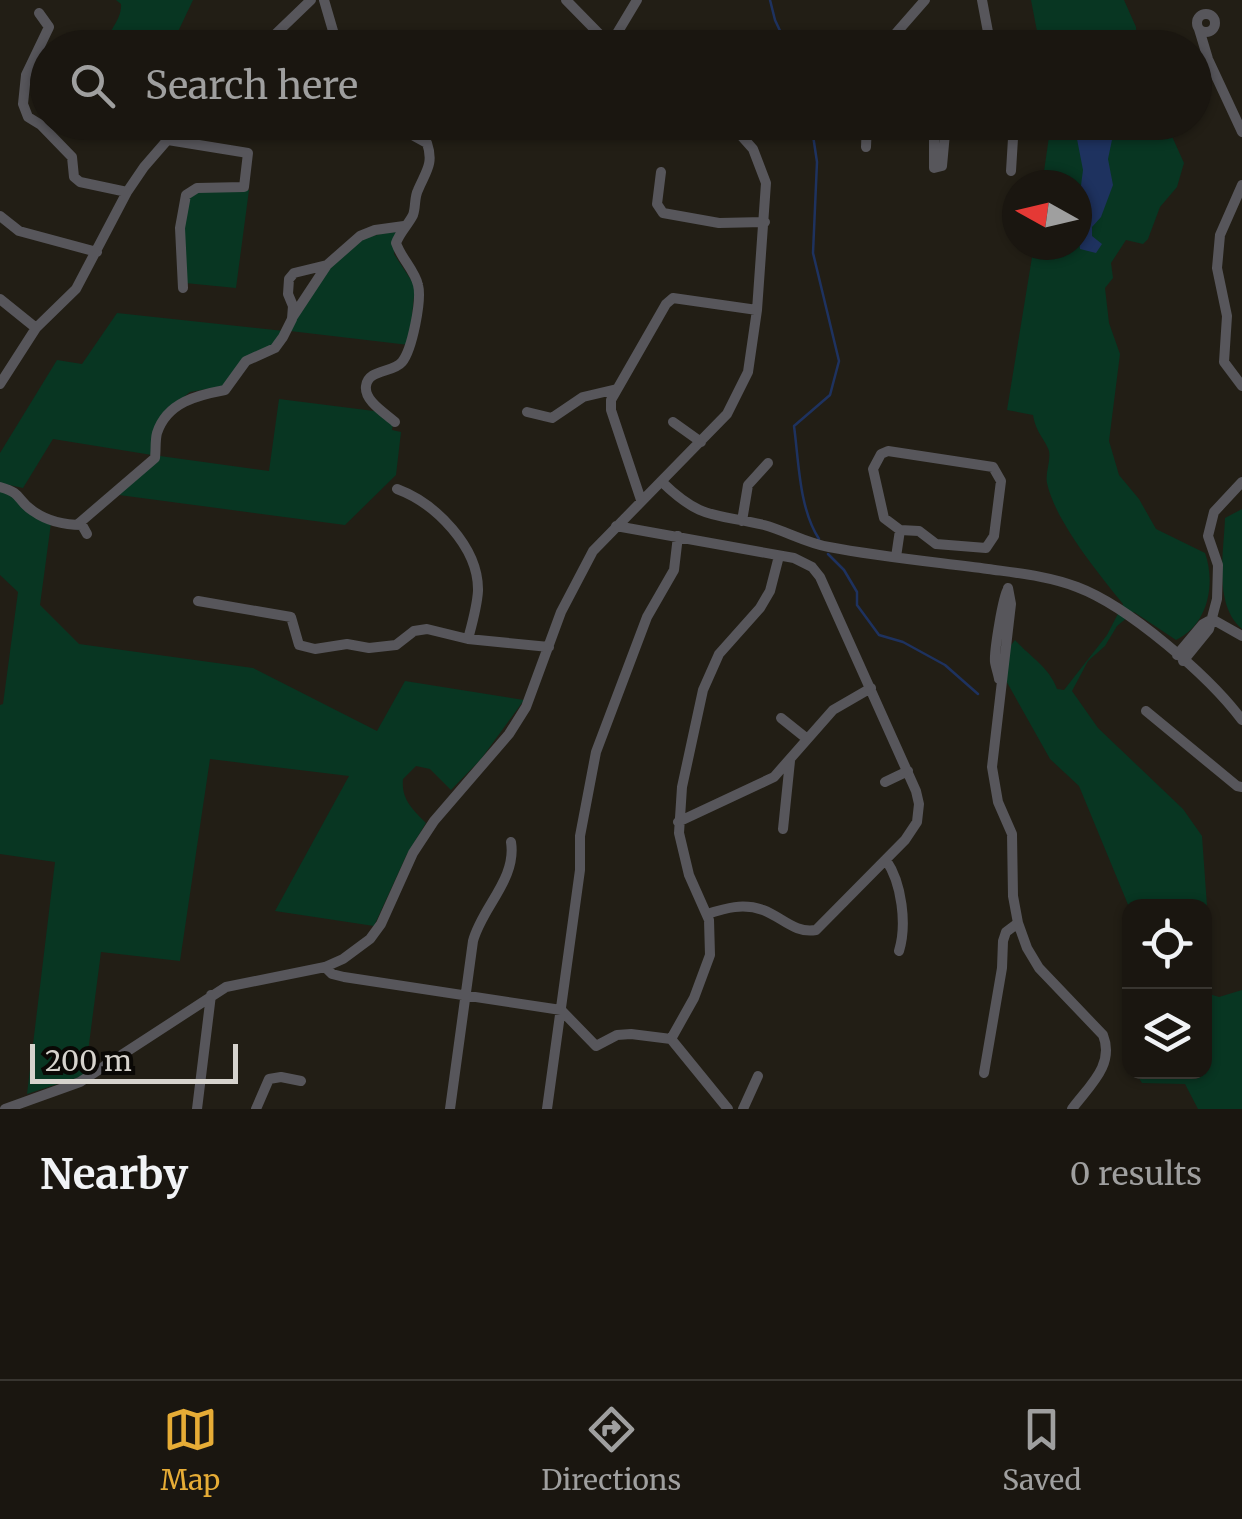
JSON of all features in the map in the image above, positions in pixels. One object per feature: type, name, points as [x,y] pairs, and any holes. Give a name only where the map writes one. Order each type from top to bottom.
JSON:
[{"type":"street","points":[[280,30],[311,0]]},
{"type":"street","points":[[324,0],[333,30]]},
{"type":"street","points":[[566,0],[596,30]]},
{"type":"street","points":[[621,30],[637,0]]},
{"type":"street","points":[[899,30],[926,0]]},
{"type":"street","points":[[982,0],[988,30]]},
{"type":"street","points":[[38,14],[50,26],[48,30]]},
{"type":"street","points":[[1212,67],[1242,132]]},
{"type":"street","points":[[30,71],[22,89],[30,118]]},
{"type":"street","points":[[56,140],[72,156],[74,177],[80,182],[127,192]]},
{"type":"street","points":[[0,384],[36,328],[76,290],[127,192],[168,140],[248,153],[244,186],[197,188],[186,195],[180,228],[183,288]]},
{"type":"street","points":[[395,422],[372,402],[366,382],[372,375],[400,364],[413,336],[418,286],[396,243],[412,216],[416,192],[428,174],[432,158],[427,143],[422,140]]},
{"type":"street","points":[[6,1109],[80,1082],[211,995],[248,981],[326,967],[370,939],[381,924],[412,853],[434,820],[509,734],[526,706],[586,563],[616,526],[728,414],[748,372],[758,310],[766,183],[762,165],[748,140]]},
{"type":"street","points":[[866,147],[867,140]]},
{"type":"street","points":[[934,140],[934,168],[942,166],[944,140]]},
{"type":"street","points":[[1011,170],[1013,140]]},
{"type":"street","points":[[661,172],[657,204],[663,213],[719,222],[765,222]]},
{"type":"street","points":[[1242,186],[1220,235],[1216,268],[1227,316],[1224,362],[1242,386]]},
{"type":"street","points":[[0,216],[19,231],[97,252]]},
{"type":"street","points":[[77,525],[156,458],[157,433],[170,411],[197,394],[225,390],[246,361],[275,348],[326,264],[360,236],[404,226]]},
{"type":"street","points":[[292,319],[289,279],[302,269],[326,264]]},
{"type":"street","points":[[641,500],[611,400],[666,304],[673,298],[758,310]]},
{"type":"street","points":[[0,300],[36,328]]},
{"type":"street","points":[[527,412],[552,418],[583,397],[617,389]]},
{"type":"street","points":[[673,422],[701,442]]},
{"type":"street","points":[[888,451],[993,468],[998,474],[1001,481],[994,536],[986,548],[936,544],[919,531],[900,530],[884,518],[873,470],[880,454],[888,451]]},
{"type":"street","points":[[742,521],[748,485],[768,463]]},
{"type":"street","points":[[662,482],[692,507],[714,517],[766,526],[825,546],[1011,572],[1076,586],[1115,607],[1180,658],[1242,720]]},
{"type":"street","points":[[1180,658],[1212,619],[1219,574],[1209,545],[1210,527],[1219,504],[1242,482]]},
{"type":"street","points":[[0,487],[20,494],[36,514],[62,525],[82,525],[87,534]]},
{"type":"street","points":[[397,490],[430,505],[459,539],[476,570],[478,593],[468,639]]},
{"type":"street","points":[[616,526],[802,561],[820,578],[920,804],[917,822],[886,860],[811,932],[744,906],[707,914]]},
{"type":"street","points":[[896,557],[900,530]]},
{"type":"street","points":[[546,1109],[580,870],[580,836],[596,752],[647,617],[674,570],[678,536]]},
{"type":"street","points":[[671,1039],[706,972],[711,937],[707,914],[689,875],[678,822],[682,787],[711,666],[760,608],[770,591],[779,556]]},
{"type":"street","points":[[1011,572],[1001,603],[1003,633],[995,663],[1001,684],[992,776],[1012,834],[1013,896],[1018,923],[1039,968],[1104,1035],[1108,1046],[1104,1066],[1072,1109]]},
{"type":"street","points":[[198,601],[291,617],[299,645],[315,649],[348,644],[369,648],[396,645],[414,631],[427,629],[468,639],[548,646]]},
{"type":"street","points":[[1212,619],[1242,636]]},
{"type":"street","points":[[678,822],[774,777],[833,710],[870,688]]},
{"type":"street","points":[[1146,711],[1242,787]]},
{"type":"street","points":[[782,718],[806,738]]},
{"type":"street","points":[[783,829],[790,760]]},
{"type":"street","points":[[885,782],[908,771]]},
{"type":"street","points":[[450,1109],[478,921],[501,888],[514,858],[512,842]]},
{"type":"street","points":[[886,860],[896,874],[903,936],[899,951]]},
{"type":"street","points":[[984,1074],[1003,942],[1006,932],[1018,923]]},
{"type":"street","points":[[326,967],[332,974],[561,1010],[596,1046],[631,1034],[671,1039],[728,1109]]},
{"type":"street","points":[[197,1109],[211,995]]},
{"type":"street","points":[[256,1109],[269,1079],[281,1076],[301,1080]]},
{"type":"street","points":[[743,1109],[758,1076]]},
{"type":"green space","points":[[116,0],[193,0],[179,30],[112,30],[121,4]]},
{"type":"green space","points":[[1031,0],[1124,0],[1136,30],[1037,30]]},
{"type":"green space","points":[[1049,140],[1174,140],[1184,163],[1177,187],[1160,207],[1148,239],[1143,244],[1126,240],[1111,263],[1113,278],[1105,288],[1109,323],[1120,354],[1109,441],[1119,475],[1156,529],[1205,553],[1210,578],[1207,602],[1196,624],[1176,640],[1134,612],[1088,661],[1072,691],[1098,728],[1183,809],[1202,836],[1206,899],[1126,899],[1079,786],[1050,759],[1004,677],[1005,653],[1015,640],[1044,668],[1057,689],[1064,690],[1107,635],[1123,604],[1059,514],[1047,483],[1049,451],[1033,415],[1007,410],[1032,260],[1092,260],[1092,170],[1044,170]]},
{"type":"green space","points":[[249,190],[236,288],[185,283],[182,230],[187,197],[197,192]]},
{"type":"green space","points":[[396,232],[394,254],[415,286],[409,345],[290,331],[330,265],[358,243]]},
{"type":"green space","points":[[117,313],[284,331],[224,386],[190,392],[168,409],[152,455],[53,439],[23,488],[0,483],[0,453],[57,360],[82,364]]},
{"type":"green space","points":[[279,399],[374,411],[393,424],[392,430],[401,432],[396,475],[345,525],[119,495],[160,456],[269,471]]},
{"type":"green space","points":[[0,490],[51,523],[40,605],[79,644],[253,668],[377,731],[405,681],[524,700],[481,759],[451,790],[430,769],[416,766],[403,779],[406,798],[426,823],[374,926],[275,911],[349,776],[210,759],[180,961],[101,952],[85,1075],[27,1094],[55,862],[0,854],[0,705],[18,592],[0,575]]},
{"type":"green space","points":[[1242,509],[1242,629],[1227,606],[1222,577],[1225,518]]},
{"type":"green space","points":[[1242,990],[1242,1109],[1198,1109],[1185,1084],[1142,1083],[1139,1079],[1212,1079],[1212,995],[1219,997]]},
{"type":"water","points":[[1077,140],[1112,140],[1108,159],[1113,185],[1101,217],[1092,227],[1092,170],[1083,170]]},
{"type":"water","points":[[1092,236],[1102,244],[1096,253],[1092,252]]},
{"type":"waterway","points":[[770,0],[780,30]]},
{"type":"waterway","points":[[814,140],[817,162],[813,253],[839,361],[830,395],[794,426],[804,499],[819,539]]},
{"type":"waterway","points":[[828,554],[844,570],[857,592],[857,605],[879,635],[903,642],[945,665],[978,694]]}]
